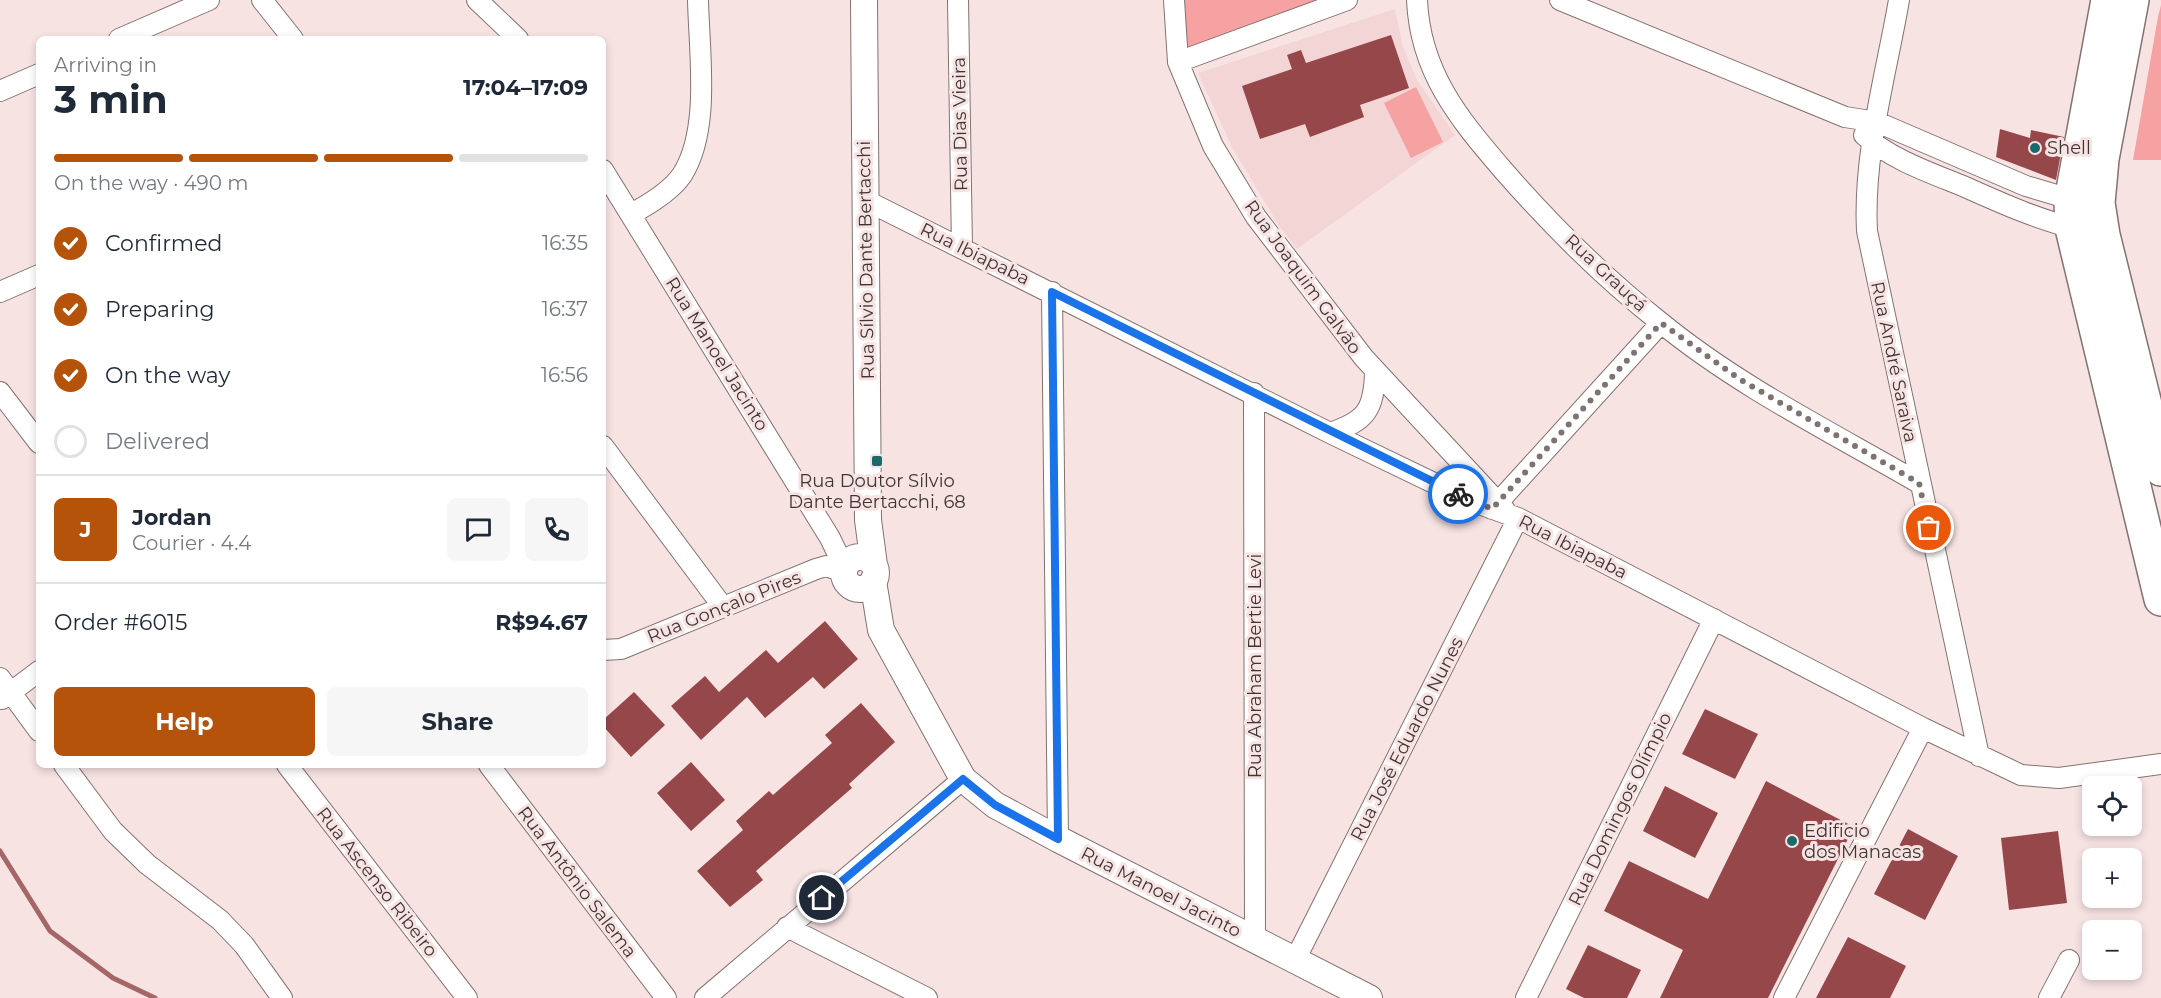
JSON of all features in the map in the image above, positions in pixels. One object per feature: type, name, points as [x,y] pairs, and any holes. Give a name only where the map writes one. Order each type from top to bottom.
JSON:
[{"type":"highway","points":[[2108,0],[2086,217],[2161,599]]},
{"type":"highway","points":[[2132,0],[2102,159],[2086,217],[2161,469]]},
{"type":"street","points":[[126,36],[209,0]]},
{"type":"street","points":[[262,0],[291,36]]},
{"type":"street","points":[[477,0],[515,36]]},
{"type":"street","points":[[631,214],[649,204],[680,177],[695,150],[700,114],[698,0]]},
{"type":"street","name":"Rua Sílvio Dante Bertacchi","points":[[856,568],[868,520],[864,0]]},
{"type":"street","name":"Rua Dias Vieira","points":[[958,0],[962,248]]},
{"type":"street","name":"Rua Joaquim Galvão","points":[[1174,0],[1178,62],[1213,146],[1256,217],[1375,372],[1504,511]]},
{"type":"street","points":[[1178,62],[1347,0]]},
{"type":"street","name":"Rua Grauçá","points":[[1417,0],[1418,29],[1426,57],[1439,85],[1476,139],[1529,200],[1586,257],[1661,323],[1741,380],[1919,483]]},
{"type":"street","points":[[1560,0],[1845,117],[1878,122],[2026,186],[2086,217]]},
{"type":"street","name":"Rua André Saraiva","points":[[1899,0],[1873,143],[1866,209],[1867,231],[1979,756]]},
{"type":"street","points":[[0,91],[36,75]]},
{"type":"street","points":[[1845,117],[1873,143],[1925,170],[2005,204],[2086,217]]},
{"type":"street","name":"Rua Manoel Jacinto","points":[[606,175],[830,538],[856,568],[881,630],[963,779],[995,805],[1058,839],[1369,998]]},
{"type":"street","name":"Rua Ibiapaba","points":[[865,201],[1052,292],[1330,433],[1504,511],[1923,728],[2021,775],[2059,778],[2161,764]]},
{"type":"street","points":[[0,292],[36,276]]},
{"type":"street","points":[[1052,292],[1058,839]]},
{"type":"street","name":"Rua José Eduardo Nunes","points":[[1295,960],[1504,511],[1661,323]]},
{"type":"street","points":[[1330,433],[1353,425],[1366,414],[1374,394],[1375,372]]},
{"type":"street","points":[[0,392],[36,439]]},
{"type":"street","name":"Rua Abraham Bertie Levi","points":[[1254,393],[1255,939]]},
{"type":"street","points":[[606,450],[723,607]]},
{"type":"street","name":"Rua Gonçalo Pires","points":[[606,650],[621,649],[816,569],[826,566],[856,568]]},
{"type":"street","name":"Rua Domingos Olímpio","points":[[1526,998],[1714,619]]},
{"type":"street","points":[[36,673],[4,691],[36,728]]},
{"type":"street","points":[[1784,998],[1923,728]]},
{"type":"street","points":[[66,768],[113,831],[147,864],[220,920],[244,945],[282,998]]},
{"type":"street","name":"Rua Ascenso Ribeiro","points":[[290,768],[467,998]]},
{"type":"street","name":"Rua Antônio Salema","points":[[491,768],[666,998]]},
{"type":"street","points":[[705,998],[963,779]]},
{"type":"street","points":[[787,927],[927,998]]},
{"type":"street","points":[[2049,998],[2068,960]]},
{"type":"shaded area","points":[[1175,0],[1346,0],[1180,62]]},
{"type":"shaded area","points":[[2161,5],[2161,160],[2133,160],[2158,17]]},
{"type":"shaded area","points":[[1395,9],[1403,47],[1417,80],[1455,135],[1297,249],[1278,224],[1232,147],[1198,73]]},
{"type":"shaded area","points":[[1416,87],[1443,142],[1411,158],[1384,103]]},
{"type":"building","points":[[1391,35],[1409,88],[1360,105],[1364,117],[1310,137],[1305,124],[1260,139],[1242,86],[1292,69],[1287,55],[1301,50],[1306,63]]},
{"type":"building","name":"Shell","points":[[2000,129],[2030,138],[2031,130],[2064,137],[2056,180],[1996,157]]},
{"type":"building","points":[[825,621],[858,659],[824,689],[813,677],[765,718],[747,697],[701,740],[671,706],[705,676],[719,692],[766,650],[778,663]]},
{"type":"building","points":[[634,692],[665,725],[631,757],[606,729],[606,717]]},
{"type":"building","points":[[861,703],[895,742],[849,784],[852,788],[756,871],[763,880],[730,907],[697,871],[743,830],[736,821],[769,791],[773,795],[832,743],[825,735]]},
{"type":"building","points":[[1705,709],[1758,734],[1735,779],[1682,754]]},
{"type":"building","points":[[691,762],[725,800],[691,831],[657,793]]},
{"type":"building","points":[[1766,781],[1854,827],[1768,998],[1660,998],[1683,950],[1604,911],[1629,861],[1708,899]]},
{"type":"building","points":[[1665,786],[1718,813],[1695,858],[1643,831]]},
{"type":"building","points":[[1908,829],[1958,856],[1925,920],[1874,894]]},
{"type":"building","points":[[2058,831],[2067,903],[2009,910],[2001,838]]},
{"type":"building","points":[[1848,937],[1906,966],[1890,998],[1816,998]]},
{"type":"building","points":[[1588,945],[1641,970],[1627,998],[1584,998],[1566,989]]},
{"type":"waterway","points":[[0,851],[50,931],[113,978],[155,998]]},
{"type":"way so far","points":[[1458,494],[1492,509],[1661,323],[1741,380],[1919,483],[1929,528]]},
{"type":"place","name":"Shell","points":[[2035,148]]},
{"type":"place","name":"Rua Doutor Sílvio Dante Bertacchi, 68","points":[[877,461]]},
{"type":"place","name":"Edificio dos Manacas","points":[[1792,841]]},
{"type":"route","points":[[822,898],[963,779],[995,805],[1058,839],[1052,292],[1330,433],[1458,494]]}]
